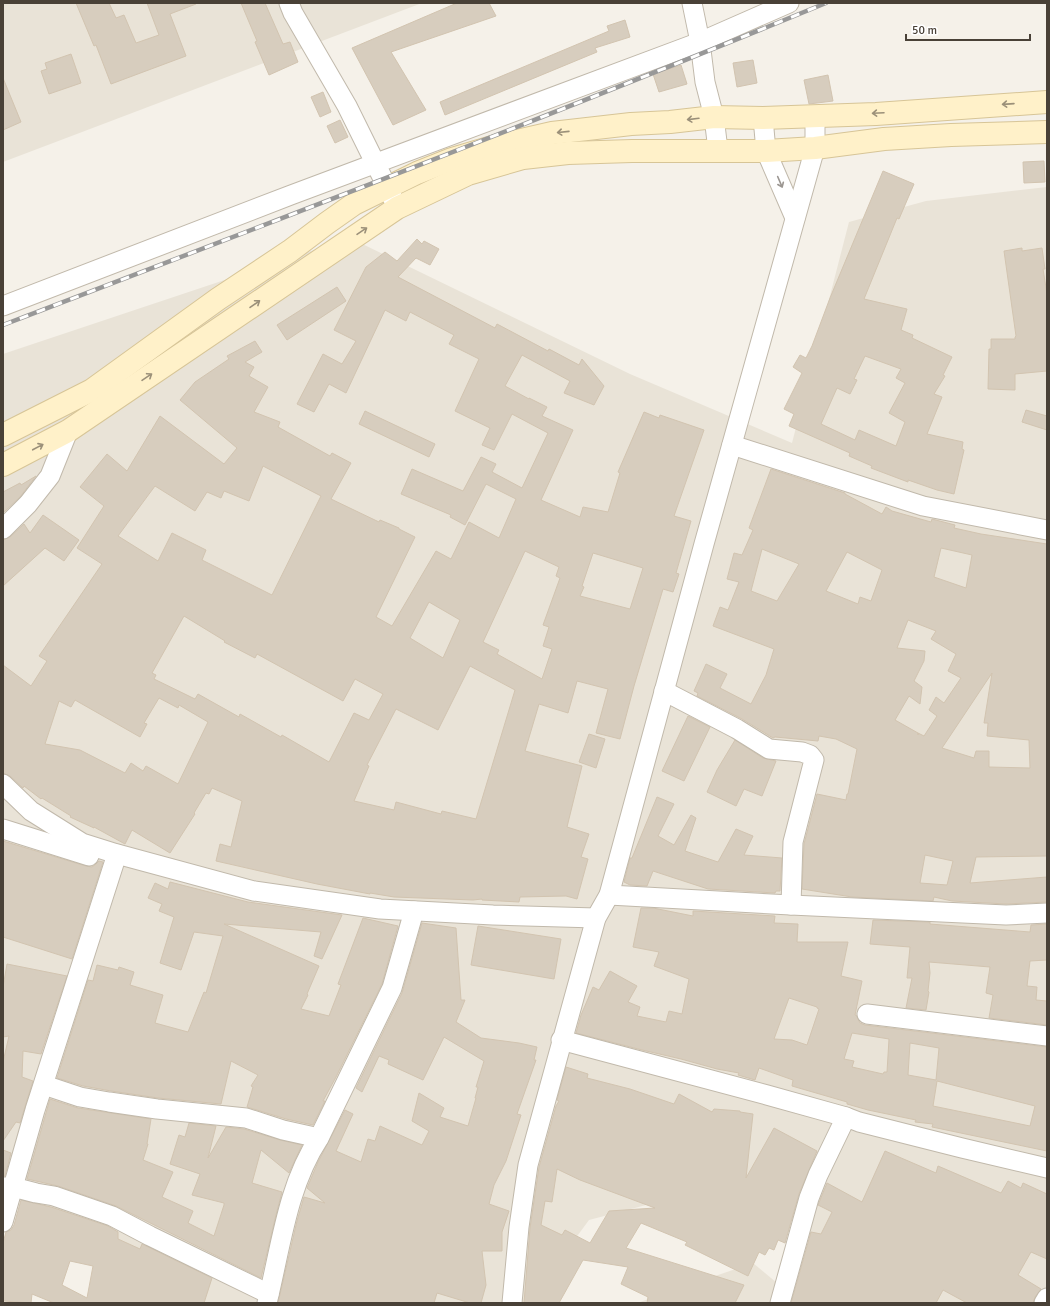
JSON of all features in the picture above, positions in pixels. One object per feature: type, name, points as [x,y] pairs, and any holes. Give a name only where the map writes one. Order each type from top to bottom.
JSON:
[{"type":"street","points":[[289,3],[293,13],[347,106],[397,208]]},
{"type":"street","points":[[692,3],[706,82],[714,117],[718,150]]},
{"type":"street","points":[[3,306],[98,268],[700,42],[789,3]]},
{"type":"street","points":[[3,435],[92,390],[218,300],[290,251],[354,204],[417,173],[452,159],[499,145],[552,133],[631,124],[670,122],[714,117],[763,118],[876,114],[1047,102]]},
{"type":"street","points":[[512,1303],[519,1227],[528,1165],[561,1040],[596,918],[609,895],[664,691],[815,148],[816,116]]},
{"type":"street","points":[[763,118],[766,151],[795,218]]},
{"type":"street","points":[[3,465],[68,431],[397,208],[468,174],[523,158],[568,153],[718,150],[766,151],[815,148],[884,139],[1047,132]]},
{"type":"street","points":[[3,529],[28,504],[50,476],[68,431]]},
{"type":"street","points":[[732,445],[923,506],[1047,530]]},
{"type":"street","points":[[664,691],[737,729],[769,749],[802,752],[810,755],[814,760],[793,842],[791,905]]},
{"type":"street","points":[[3,784],[31,811],[82,844],[116,859]]},
{"type":"street","points":[[3,829],[116,859],[254,891],[380,909],[493,915],[596,918]]},
{"type":"street","points":[[3,1222],[8,1187],[44,1084],[116,859]]},
{"type":"street","points":[[609,895],[1006,915],[1047,913]]},
{"type":"street","points":[[8,1187],[54,1196],[112,1216],[268,1298],[294,1189],[310,1151],[319,1138],[392,988],[414,911]]},
{"type":"street","points":[[867,1014],[1047,1036]]},
{"type":"street","points":[[561,1040],[767,1095],[859,1122],[1047,1168]]},
{"type":"street","points":[[44,1084],[80,1097],[158,1109],[246,1118],[283,1130],[319,1138]]},
{"type":"street","points":[[780,1303],[809,1198],[818,1175],[846,1117]]},
{"type":"street","points":[[1044,1303],[1047,1298]]},
{"type":"shaded area","points":[[3,3],[422,3],[3,162]]},
{"type":"shaded area","points":[[1047,187],[1047,1303],[878,1303],[749,1178],[589,1220],[528,1303],[168,1303],[3,1179],[3,354],[350,238],[630,374],[792,443],[849,222],[926,201]]},
{"type":"shaded area","points":[[753,1263],[801,1303],[637,1303]]},
{"type":"building","points":[[76,3],[109,3],[116,18],[124,15],[136,43],[159,35],[147,3],[196,3],[170,14],[186,56],[111,84],[96,45],[94,46]]},
{"type":"building","points":[[241,3],[265,3],[283,44],[290,42],[298,62],[269,75]]},
{"type":"building","points":[[457,3],[489,3],[496,16],[391,52],[426,110],[393,125],[352,48]]},
{"type":"building","points":[[625,20],[630,37],[595,48],[597,52],[445,115],[440,102],[609,31],[607,26]]},
{"type":"building","points":[[71,54],[81,83],[49,94],[41,71],[47,69],[45,63]]},
{"type":"building","points":[[753,60],[757,83],[737,87],[733,63]]},
{"type":"building","points":[[681,65],[687,84],[659,92],[653,74]]},
{"type":"building","points":[[828,75],[833,101],[809,104],[804,80]]},
{"type":"building","points":[[3,78],[21,122],[3,130]]},
{"type":"building","points":[[323,92],[331,112],[320,117],[311,97]]},
{"type":"building","points":[[340,120],[348,137],[335,143],[327,126]]},
{"type":"building","points":[[1044,161],[1045,182],[1024,183],[1023,162]]},
{"type":"building","points":[[883,171],[914,184],[899,219],[897,218],[864,299],[907,309],[901,330],[913,335],[912,338],[952,357],[943,375],[945,376],[934,394],[942,397],[927,434],[963,442],[962,449],[964,450],[954,494],[908,480],[908,482],[871,468],[872,466],[849,456],[850,453],[789,426],[794,414],[784,409],[802,373],[793,367],[800,355],[806,358]],"holes":[[[865,356],[901,369],[896,378],[905,383],[889,413],[905,422],[896,446],[859,430],[855,440],[821,424],[837,388],[850,394],[857,380],[854,379]]]},
{"type":"building","points":[[417,239],[422,244],[424,241],[439,249],[430,265],[416,258],[398,277],[495,328],[497,324],[548,351],[549,349],[579,365],[582,359],[604,386],[594,405],[564,393],[570,381],[522,355],[505,386],[547,407],[542,416],[573,430],[541,500],[580,517],[583,507],[608,512],[620,473],[618,472],[644,412],[659,418],[660,415],[704,430],[674,516],[691,521],[676,573],[679,574],[673,592],[663,589],[620,739],[596,733],[608,689],[577,681],[568,713],[539,704],[525,751],[582,766],[567,827],[589,834],[581,857],[588,859],[577,899],[566,896],[520,897],[519,902],[482,899],[473,900],[394,897],[317,884],[216,861],[220,844],[231,847],[242,801],[212,788],[209,794],[206,793],[194,813],[195,814],[170,853],[132,830],[125,844],[94,827],[70,817],[71,816],[42,798],[41,799],[24,786],[23,788],[10,776],[3,773],[3,665],[31,686],[47,661],[39,656],[102,564],[77,548],[104,506],[80,487],[107,454],[127,471],[160,416],[224,464],[237,448],[180,400],[195,382],[229,359],[227,356],[255,341],[262,352],[245,362],[254,367],[249,376],[268,387],[254,412],[280,422],[278,427],[330,456],[332,453],[351,463],[331,499],[379,522],[380,520],[399,528],[415,537],[376,617],[392,626],[436,551],[451,559],[469,522],[499,538],[516,499],[486,484],[465,525],[450,517],[451,515],[401,494],[412,469],[463,491],[481,457],[496,464],[492,472],[522,488],[548,433],[512,414],[494,450],[482,445],[490,428],[455,411],[479,359],[449,344],[454,335],[410,312],[406,321],[385,310],[346,393],[329,384],[314,412],[297,404],[323,354],[342,364],[356,341],[334,330],[366,267],[385,252],[397,261]],"holes":[[[263,466],[321,496],[272,595],[202,560],[206,550],[172,533],[158,561],[118,536],[155,486],[195,511],[207,492],[221,498],[224,491],[249,501]],[[525,551],[559,567],[556,576],[560,578],[543,625],[549,627],[543,646],[552,649],[542,679],[497,654],[499,650],[483,642]],[[593,553],[643,568],[630,609],[580,596],[584,587],[582,586]],[[429,602],[460,620],[443,658],[410,638]],[[184,616],[225,641],[224,642],[255,658],[257,654],[343,701],[355,679],[383,694],[369,720],[354,713],[329,762],[282,735],[281,737],[240,714],[239,717],[198,694],[195,699],[154,679],[156,675],[152,673]],[[470,666],[515,690],[476,819],[442,811],[441,814],[396,802],[394,810],[354,801],[369,766],[367,765],[396,709],[438,730]],[[159,698],[178,708],[179,705],[208,722],[178,784],[146,766],[143,771],[131,763],[125,773],[80,750],[45,744],[59,701],[71,707],[75,700],[140,737],[147,724],[144,723]]]},
{"type":"building","points":[[1022,248],[1022,251],[1042,248],[1045,269],[1043,269],[1047,294],[1047,371],[1015,374],[1015,390],[988,389],[989,349],[991,349],[991,339],[1015,339],[1016,336],[1004,251]]},
{"type":"building","points":[[337,287],[346,301],[287,340],[277,325]]},
{"type":"building","points":[[1026,410],[1047,416],[1047,430],[1022,422]]},
{"type":"building","points":[[365,411],[435,444],[429,457],[359,424]]},
{"type":"building","points":[[771,469],[845,493],[882,514],[886,507],[892,511],[931,522],[932,519],[955,525],[954,528],[981,534],[1047,544],[1047,856],[976,857],[970,883],[1047,877],[1047,902],[1006,904],[952,901],[934,897],[933,901],[852,897],[802,889],[804,844],[817,794],[846,800],[857,749],[836,739],[819,736],[818,741],[773,738],[742,719],[697,696],[698,693],[694,691],[706,664],[727,674],[720,688],[751,704],[766,675],[774,649],[713,626],[720,607],[728,610],[739,582],[727,579],[734,553],[742,555],[753,530],[749,528]],"holes":[[[941,548],[972,555],[966,588],[934,577]],[[762,549],[799,564],[777,601],[751,591]],[[847,552],[882,570],[871,601],[860,597],[858,604],[826,591]],[[908,620],[936,631],[931,639],[956,654],[948,671],[961,678],[944,703],[936,697],[929,710],[937,716],[924,736],[895,720],[909,696],[920,704],[922,687],[914,681],[924,661],[925,651],[897,648]],[[992,673],[984,723],[988,723],[987,736],[1029,740],[1030,768],[989,767],[989,751],[976,751],[974,758],[942,748]],[[925,855],[953,861],[947,885],[920,883]]]},
{"type":"building","points":[[36,476],[20,497],[3,513],[3,492],[20,483],[21,485]]},
{"type":"building","points":[[43,515],[79,540],[64,561],[45,548],[3,586],[3,540],[10,537],[24,524],[30,533]]},
{"type":"building","points":[[688,716],[710,727],[684,781],[662,771]]},
{"type":"building","points":[[589,734],[605,739],[596,768],[579,762]]},
{"type":"building","points":[[735,740],[763,758],[776,761],[762,796],[744,789],[736,806],[707,792],[717,770]]},
{"type":"building","points":[[657,797],[674,804],[658,836],[674,845],[691,815],[696,818],[685,851],[718,862],[736,829],[753,836],[744,855],[782,858],[780,891],[776,891],[775,893],[708,889],[653,871],[647,886],[630,885],[624,882],[630,858],[632,858]]},
{"type":"building","points":[[3,841],[86,866],[92,867],[99,861],[103,862],[72,959],[3,937]]},
{"type":"building","points":[[170,882],[248,902],[342,915],[322,959],[314,956],[321,932],[224,924],[319,966],[301,1009],[329,1016],[341,985],[338,984],[363,918],[398,926],[382,984],[323,1101],[325,1101],[313,1125],[286,1119],[247,1107],[253,1087],[251,1086],[258,1075],[231,1061],[221,1104],[158,1098],[111,1091],[83,1086],[57,1078],[88,980],[93,981],[97,965],[118,970],[119,967],[134,972],[130,985],[163,995],[155,1023],[188,1032],[204,992],[206,993],[223,936],[194,932],[181,970],[160,963],[174,917],[159,911],[162,904],[148,898],[155,883],[168,889]]},
{"type":"building","points":[[641,908],[653,908],[693,916],[693,911],[775,916],[774,923],[798,924],[797,942],[848,942],[841,976],[862,981],[855,1015],[860,1023],[865,1025],[1047,1047],[1047,1151],[932,1127],[933,1124],[915,1122],[916,1120],[847,1104],[847,1102],[792,1086],[793,1080],[759,1068],[755,1080],[738,1075],[739,1073],[717,1069],[576,1033],[581,1015],[593,987],[599,990],[610,971],[637,986],[628,1002],[640,1007],[637,1016],[666,1022],[669,1011],[682,1014],[689,979],[654,966],[659,952],[633,947]],"holes":[[[789,998],[819,1009],[807,1045],[792,1040],[774,1039]],[[852,1033],[889,1039],[887,1072],[884,1072],[883,1074],[852,1067],[854,1061],[844,1059]],[[910,1043],[939,1048],[936,1080],[908,1075]],[[937,1081],[1035,1106],[1030,1126],[933,1106]]]},
{"type":"building","points":[[873,920],[930,922],[930,924],[1030,932],[1031,925],[1047,924],[1047,960],[1030,961],[1027,986],[1037,987],[1036,1000],[1047,1001],[1047,1025],[989,1018],[993,995],[986,993],[990,967],[929,962],[929,992],[926,1010],[906,1008],[912,978],[907,978],[910,947],[870,944]]},
{"type":"building","points":[[422,923],[456,928],[461,1000],[465,1000],[456,1022],[481,1038],[537,1047],[534,1060],[536,1060],[517,1114],[521,1115],[506,1161],[494,1185],[489,1204],[509,1211],[502,1232],[502,1251],[482,1251],[486,1285],[481,1303],[470,1303],[437,1293],[434,1303],[278,1303],[304,1197],[325,1203],[307,1188],[318,1162],[345,1110],[353,1114],[336,1151],[361,1162],[368,1139],[375,1141],[380,1126],[422,1145],[429,1131],[412,1121],[419,1093],[444,1108],[440,1117],[468,1126],[476,1098],[478,1087],[476,1087],[484,1061],[444,1037],[423,1080],[388,1064],[389,1060],[379,1056],[362,1092],[356,1088],[402,993]]},
{"type":"building","points":[[478,926],[561,939],[554,979],[471,965]]},
{"type":"building","points":[[7,964],[67,976],[41,1054],[23,1051],[22,1077],[33,1081],[20,1123],[16,1122],[3,1141],[3,1062],[9,1036],[3,1037],[3,987]]},
{"type":"building","points":[[566,1067],[588,1074],[587,1078],[630,1089],[674,1104],[679,1094],[712,1112],[714,1109],[740,1111],[753,1114],[746,1178],[774,1128],[817,1151],[799,1194],[785,1243],[778,1240],[774,1250],[769,1248],[765,1255],[759,1252],[748,1276],[685,1245],[687,1242],[641,1223],[626,1248],[744,1285],[735,1303],[647,1303],[648,1297],[621,1284],[628,1267],[583,1260],[559,1303],[524,1303],[530,1228],[539,1167],[556,1106],[559,1101],[557,1100]],"holes":[[[557,1169],[580,1180],[655,1208],[609,1211],[590,1243],[565,1230],[562,1235],[541,1225],[545,1201],[552,1202]]]},
{"type":"building","points":[[50,1099],[78,1108],[151,1119],[148,1144],[143,1160],[173,1172],[162,1197],[193,1211],[188,1223],[214,1236],[224,1203],[192,1195],[200,1174],[170,1164],[179,1135],[185,1137],[189,1123],[216,1126],[208,1158],[226,1127],[244,1129],[302,1145],[289,1173],[261,1150],[252,1183],[282,1192],[261,1278],[116,1206],[58,1186],[27,1179]]},
{"type":"building","points":[[3,1150],[11,1153],[5,1176],[3,1176]]},
{"type":"building","points":[[885,1151],[936,1173],[938,1166],[1001,1193],[1008,1181],[1021,1188],[1023,1183],[1047,1194],[1047,1259],[1031,1252],[1018,1275],[1041,1289],[1035,1297],[1033,1303],[967,1303],[943,1290],[936,1303],[791,1303],[811,1232],[821,1234],[832,1212],[818,1205],[827,1183],[862,1202]]},
{"type":"building","points":[[21,1200],[51,1207],[108,1226],[118,1232],[118,1239],[140,1249],[142,1244],[212,1278],[204,1303],[54,1303],[32,1294],[31,1303],[3,1301],[3,1243],[6,1232],[11,1230],[14,1225]],"holes":[[[70,1261],[93,1266],[87,1298],[62,1285]]]},
{"type":"railway","points":[[3,325],[312,207],[724,45],[826,3]]}]
